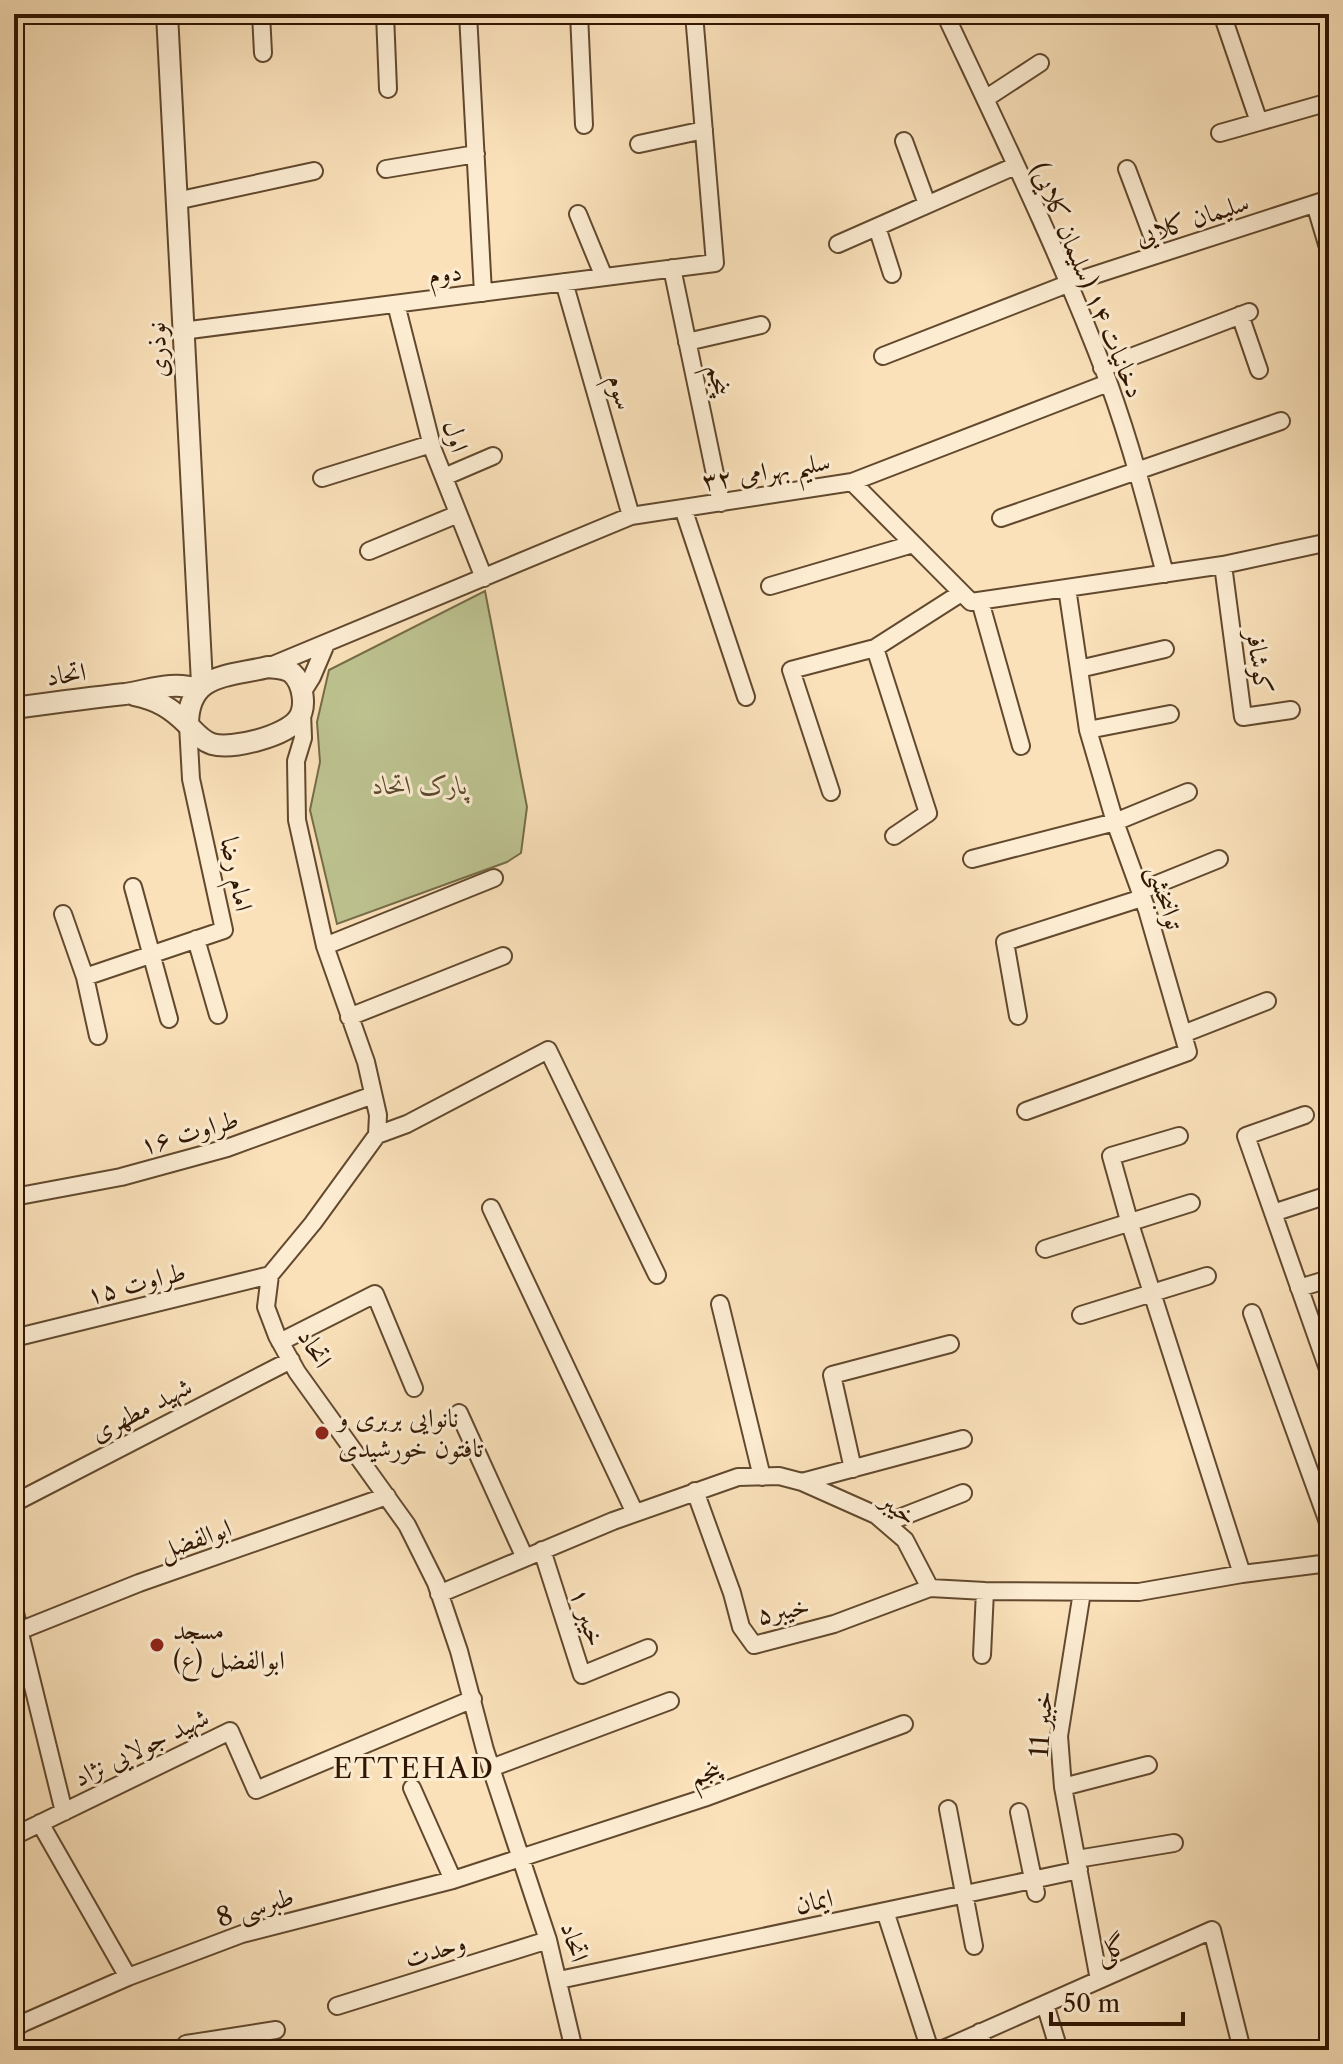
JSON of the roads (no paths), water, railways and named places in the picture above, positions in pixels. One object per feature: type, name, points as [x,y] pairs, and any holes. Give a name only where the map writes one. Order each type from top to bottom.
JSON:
[{"type":"street","name":"نوذری","points":[[167,14],[200,686]]},
{"type":"street","points":[[261,14],[263,53]]},
{"type":"street","points":[[385,14],[388,89]]},
{"type":"street","points":[[468,14],[483,293]]},
{"type":"street","points":[[579,14],[584,125]]},
{"type":"street","points":[[639,144],[704,130],[694,14]]},
{"type":"street","name":"دخانیات ۱۴ (سلیمان کلایی)","points":[[945,14],[1070,283],[1138,472],[1165,574]]},
{"type":"street","points":[[1222,14],[1259,122]]},
{"type":"street","points":[[985,99],[1040,63]]},
{"type":"street","points":[[1220,133],[1329,102]]},
{"type":"street","name":"دوم","points":[[182,331],[715,263],[704,130]]},
{"type":"street","points":[[904,141],[927,204]]},
{"type":"street","points":[[386,169],[476,154]]},
{"type":"street","points":[[838,244],[1015,166]]},
{"type":"street","points":[[1127,169],[1159,254]]},
{"type":"street","points":[[176,201],[314,171]]},
{"type":"street","points":[[1322,202],[1329,251]]},
{"type":"street","name":"سلیمان کلایی","points":[[883,356],[1070,283],[1322,202]]},
{"type":"street","points":[[578,214],[604,277]]},
{"type":"street","points":[[877,227],[892,274]]},
{"type":"street","name":"پنجم","points":[[672,268],[721,503]]},
{"type":"street","name":"سوم","points":[[564,282],[631,516]]},
{"type":"street","name":"اول","points":[[396,304],[431,444],[484,578]]},
{"type":"street","points":[[852,482],[1105,376],[1245,313],[1259,370]]},
{"type":"street","points":[[687,342],[761,325]]},
{"type":"street","points":[[1001,518],[1281,421]]},
{"type":"street","points":[[322,478],[431,444]]},
{"type":"street","points":[[444,477],[493,456]]},
{"type":"street","name":"سلیم بهرامی ۳۲","points":[[268,667],[631,516],[852,482],[961,593],[971,602],[980,601]]},
{"type":"street","points":[[683,508],[746,697]]},
{"type":"street","points":[[369,551],[458,514]]},
{"type":"street","points":[[1021,746],[980,601],[1223,565],[1329,542]]},
{"type":"street","points":[[770,586],[913,544]]},
{"type":"street","name":"کوشافر","points":[[1223,565],[1243,717],[1291,710]]},
{"type":"street","name":"توانبخشی","points":[[1067,588],[1088,730],[1183,1034]]},
{"type":"street","points":[[831,792],[791,670],[875,648],[961,593]]},
{"type":"street","points":[[270,1275],[313,1223],[377,1135],[378,1115],[366,1062],[325,946],[297,820],[296,761],[303,738],[302,702],[292,673],[282,668],[268,667],[200,686],[188,708],[188,725],[211,744],[230,746],[283,732],[297,721],[302,702],[326,644]]},
{"type":"street","points":[[875,648],[928,813],[894,836]]},
{"type":"street","points":[[1079,669],[1165,649]]},
{"type":"street","name":"اتحاد","points":[[14,708],[126,694],[166,685],[200,686]]},
{"type":"street","name":"اتحاد","points":[[126,694],[153,699],[169,707],[188,725]]},
{"type":"street","points":[[1088,730],[1170,714]]},
{"type":"street","name":"امام رضا","points":[[85,977],[224,930],[191,779],[188,725]]},
{"type":"street","points":[[283,732],[296,761]]},
{"type":"street","points":[[191,779],[198,763],[219,745]]},
{"type":"street","points":[[972,859],[1115,822],[1188,792]]},
{"type":"street","points":[[1018,1016],[1005,942],[1141,894],[1219,859]]},
{"type":"street","points":[[325,946],[494,878]]},
{"type":"street","points":[[133,887],[169,1019]]},
{"type":"street","points":[[63,914],[85,977],[98,1036]]},
{"type":"street","points":[[196,939],[218,1015]]},
{"type":"street","points":[[349,1017],[503,956]]},
{"type":"street","points":[[1026,1111],[1188,1052],[1183,1034],[1267,1001]]},
{"type":"street","points":[[377,1135],[407,1124],[548,1050],[657,1275]]},
{"type":"street","name":"طراوت ۱۶","points":[[14,1197],[121,1177],[227,1148],[373,1095]]},
{"type":"street","points":[[1305,1115],[1246,1136],[1329,1372]]},
{"type":"street","points":[[1179,1136],[1111,1156],[1152,1295],[1242,1574]]},
{"type":"street","points":[[1273,1213],[1328,1195]]},
{"type":"street","points":[[1045,1249],[1191,1203]]},
{"type":"street","points":[[491,1208],[635,1513]]},
{"type":"street","name":"اتحاد","points":[[270,1275],[266,1307],[280,1342],[407,1525],[439,1594],[473,1699],[491,1768],[548,1940],[574,2050]]},
{"type":"street","name":"طراوت ۱۵","points":[[14,1338],[270,1275]]},
{"type":"street","points":[[1081,1315],[1207,1276]]},
{"type":"street","points":[[1299,1288],[1329,1279]]},
{"type":"street","points":[[280,1342],[375,1294],[414,1388]]},
{"type":"street","points":[[720,1304],[762,1477]]},
{"type":"street","points":[[1252,1313],[1329,1525]]},
{"type":"street","points":[[853,1469],[832,1375],[950,1344]]},
{"type":"street","name":"شهید مطهری","points":[[14,1503],[291,1360]]},
{"type":"street","points":[[459,1413],[525,1558]]},
{"type":"street","points":[[802,1482],[963,1439]]},
{"type":"street","name":"خیبر","points":[[439,1594],[695,1491],[738,1477],[779,1476],[802,1482],[876,1515],[905,1540],[930,1588]]},
{"type":"street","name":"خیبر۵","points":[[695,1491],[741,1627],[754,1645],[834,1624],[930,1588]]},
{"type":"street","points":[[886,1523],[963,1493]]},
{"type":"street","name":"ابوالفضل","points":[[19,1631],[139,1583],[387,1496]]},
{"type":"street","name":"خیبر ۱","points":[[542,1550],[582,1675],[648,1648]]},
{"type":"street","points":[[930,1588],[1139,1592],[1329,1563]]},
{"type":"street","points":[[982,1655],[985,1591]]},
{"type":"street","name":"خبیر 11","points":[[1082,1592],[1059,1736],[1063,1787],[1099,1980]]},
{"type":"street","points":[[14,1609],[64,1812],[14,1836]]},
{"type":"street","name":"شهید جولایی نژاد","points":[[64,1812],[230,1731],[256,1790],[473,1699]]},
{"type":"street","points":[[491,1768],[670,1701]]},
{"type":"street","name":"پنجم","points":[[520,1858],[704,1798],[904,1724]]},
{"type":"street","points":[[1063,1787],[1148,1765]]},
{"type":"street","points":[[412,1788],[453,1880]]},
{"type":"street","points":[[948,1809],[974,1946]]},
{"type":"street","points":[[1019,1812],[1034,1886]]},
{"type":"street","points":[[40,1823],[128,1977]]},
{"type":"street","name":"ایمان","points":[[559,1980],[965,1894],[1034,1886],[1078,1864],[1174,1843]]},
{"type":"street","name":"طبرسی 8","points":[[14,2029],[128,1977],[242,1934],[453,1880],[520,1858]]},
{"type":"street","points":[[885,1911],[930,2050]]},
{"type":"street","name":"گلی","points":[[941,2050],[1212,1930],[1242,2050]]},
{"type":"street","name":"وحدت","points":[[337,2006],[548,1940]]},
{"type":"street","points":[[1045,2004],[1059,2050]]},
{"type":"street","points":[[187,2050],[186,2044],[276,2030]]},
{"type":"street","points":[[980,2032],[985,2050]]},
{"type":"place","name":"نانوایی بربری و تافتون خورشیدی","points":[[322,1433]]},
{"type":"place","name":"مسجد ابوالفضل (ع)","points":[[157,1645]]},
{"type":"district","name":"ETTEHAD","points":[[414,1768]]},
{"type":"park label","name":"پارک اتحاد","points":[[420,785]]}]
